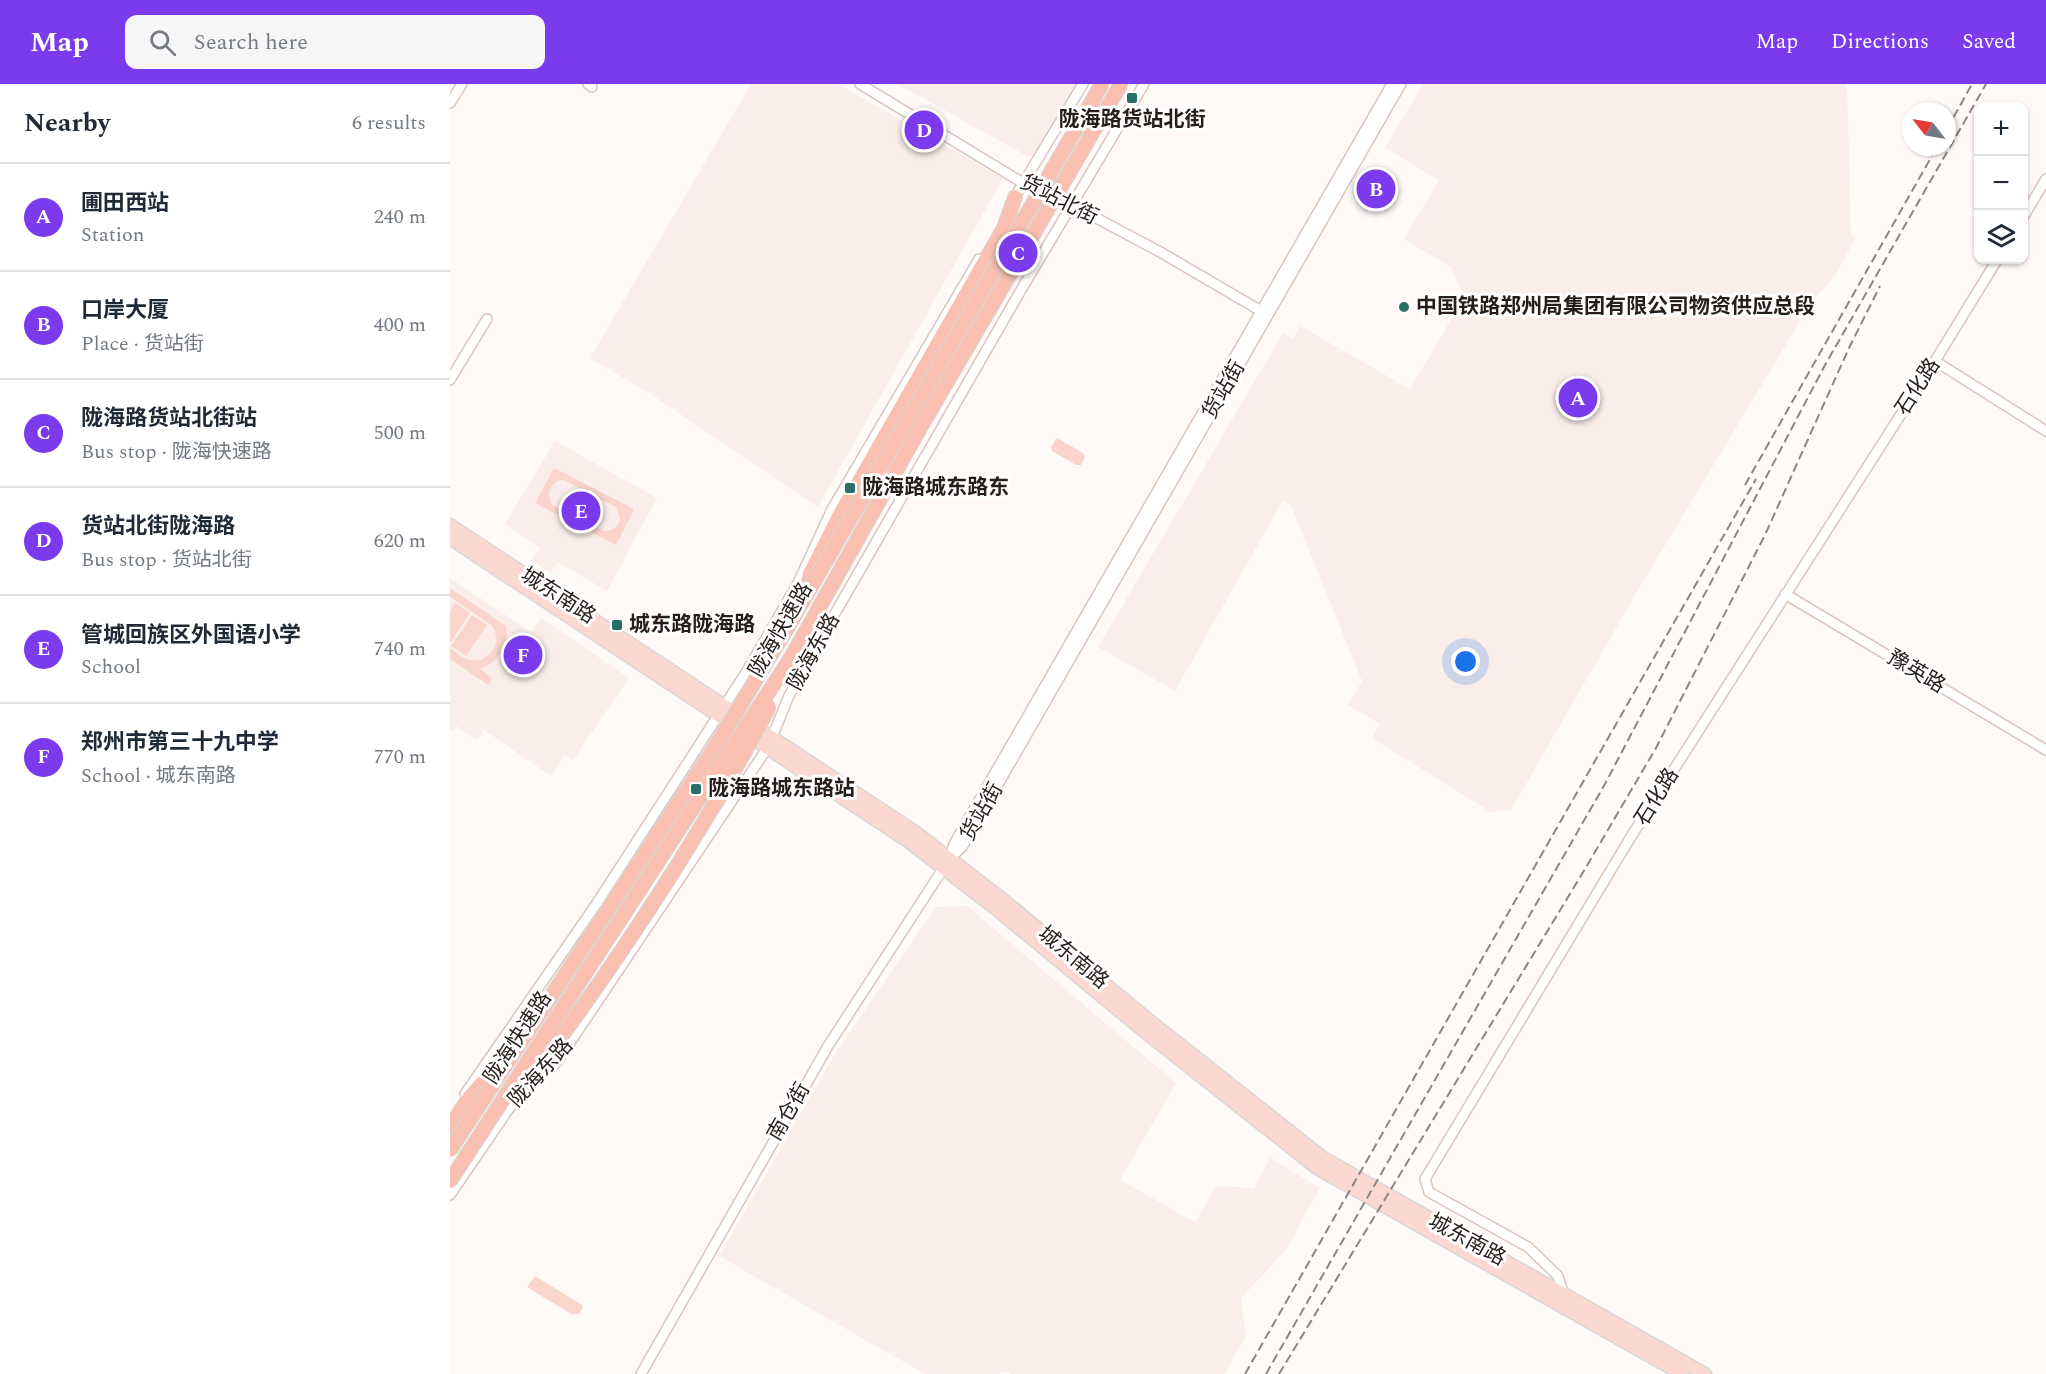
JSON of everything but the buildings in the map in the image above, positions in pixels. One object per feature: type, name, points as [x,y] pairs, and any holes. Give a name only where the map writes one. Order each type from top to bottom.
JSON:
[{"type":"highway","name":"陇海快速路","points":[[450,1150],[715,747],[803,602],[1102,84]]},
{"type":"highway","name":"陇海快速路","points":[[450,1181],[792,656],[920,428],[1121,84]]},
{"type":"highway","points":[[803,602],[810,574],[838,518],[1004,228],[1015,197]]},
{"type":"highway","points":[[519,1094],[605,977],[736,769],[797,660],[823,600]]},
{"type":"highway","points":[[450,1127],[469,1098],[531,1028]]},
{"type":"main road","name":"城东南路","points":[[450,525],[722,711]]},
{"type":"main road","name":"城东南路","points":[[450,538],[770,742],[886,812],[1323,1158],[1705,1374]]},
{"type":"main road","name":"城东南路","points":[[947,862],[1144,1031],[1317,1168],[1682,1374]]},
{"type":"street","points":[[450,103],[462,84]]},
{"type":"street","name":"货站北街","points":[[860,84],[1023,183],[1072,205],[1261,311]]},
{"type":"street","points":[[450,1115],[597,903],[722,711],[798,583],[832,509],[1083,84]]},
{"type":"street","name":"陇海东路","points":[[450,1196],[519,1094],[558,1062],[770,742],[788,698],[818,643],[1021,290],[1144,84]]},
{"type":"street","name":"货站街","points":[[947,862],[954,844],[1392,84]]},
{"type":"street","name":"货站街","points":[[947,862],[962,847],[1401,84]]},
{"type":"street","points":[[2028,210],[2046,179]]},
{"type":"street","name":"石化路","points":[[1564,1295],[1558,1275],[1527,1247],[1429,1192],[1425,1179],[1632,835],[1995,264]]},
{"type":"street","points":[[450,380],[487,319]]},
{"type":"street","points":[[1935,361],[2046,431]]},
{"type":"street","name":"豫英路","points":[[1785,594],[2046,750]]},
{"type":"street","name":"南仓街","points":[[641,1374],[822,1056],[947,862]]},
{"type":"shaded area","points":[[751,84],[838,84],[1003,178],[818,507],[652,395],[590,358]]},
{"type":"shaded area","points":[[897,84],[1079,84],[1040,153],[1027,156]]},
{"type":"shaded area","points":[[1423,84],[1847,84],[1851,234],[1856,237],[1835,276],[1811,303],[1631,602],[1511,810],[1491,812],[1372,738],[1380,724],[1348,705],[1362,681],[1291,505],[1283,500],[1175,691],[1098,647],[1283,333],[1293,339],[1300,326],[1410,389],[1464,297],[1451,267],[1404,239],[1439,180],[1385,148]]},
{"type":"shaded area","points":[[1057,438],[1083,453],[1085,457],[1081,465],[1076,465],[1052,451],[1051,447]]},
{"type":"shaded area","points":[[555,441],[657,498],[607,591],[558,562],[550,573],[532,560],[540,548],[505,524]]},
{"type":"shaded area","points":[[554,468],[634,509],[616,545],[535,503]],"holes":[[[564,480],[616,507],[620,517],[617,526],[613,530],[603,531],[552,504],[549,497],[551,487],[556,482]]]},
{"type":"shaded area","points":[[450,578],[531,632],[541,618],[629,678],[573,760],[565,755],[551,776],[484,730],[477,741],[456,726],[452,731],[450,729]]},
{"type":"shaded area","points":[[450,588],[506,626],[506,640],[501,652],[497,658],[480,669],[492,678],[488,685],[450,659],[450,648],[468,660],[484,658],[490,654],[496,643],[495,631],[491,625],[450,597]]},
{"type":"shaded area","points":[[455,603],[470,613],[450,643],[450,611]]},
{"type":"shaded area","points":[[472,615],[487,625],[466,656],[451,646]]},
{"type":"shaded area","points":[[967,906],[1176,1083],[1120,1180],[1195,1222],[1216,1186],[1254,1188],[1270,1158],[1320,1188],[1285,1251],[1241,1298],[1246,1336],[1224,1374],[1011,1374],[1006,1371],[998,1374],[925,1374],[719,1256],[836,1052],[936,907]]},
{"type":"shaded area","points":[[535,1276],[582,1305],[579,1314],[571,1314],[527,1287]]},
{"type":"railway","points":[[1956,113],[1972,84]]},
{"type":"railway","points":[[1266,1374],[1605,784],[1825,365],[1986,84]]},
{"type":"railway","points":[[1745,485],[1932,156]]},
{"type":"railway","points":[[1279,1374],[1656,748],[1765,535],[1849,348],[1880,286]]},
{"type":"railway","points":[[1245,1374],[1756,479]]},
{"type":"place","name":"陇海路货站北街","points":[[1132,98]]},
{"type":"place","name":"货站北街陇海路","points":[[924,130]]},
{"type":"place","name":"口岸大厦","points":[[1376,189]]},
{"type":"place","name":"陇海路货站北街站","points":[[1018,253]]},
{"type":"place","name":"中国铁路郑州局集团有限公司物资供应总段","points":[[1404,307]]},
{"type":"place","name":"圃田西站","points":[[1578,398]]},
{"type":"place","name":"陇海路城东路东","points":[[850,488]]},
{"type":"place","name":"管城回族区外国语小学","points":[[581,511]]},
{"type":"place","name":"城东路陇海路","points":[[617,625]]},
{"type":"place","name":"郑州市第三十九中学","points":[[523,655]]},
{"type":"place","name":"陇海路城东路站","points":[[696,789]]}]
